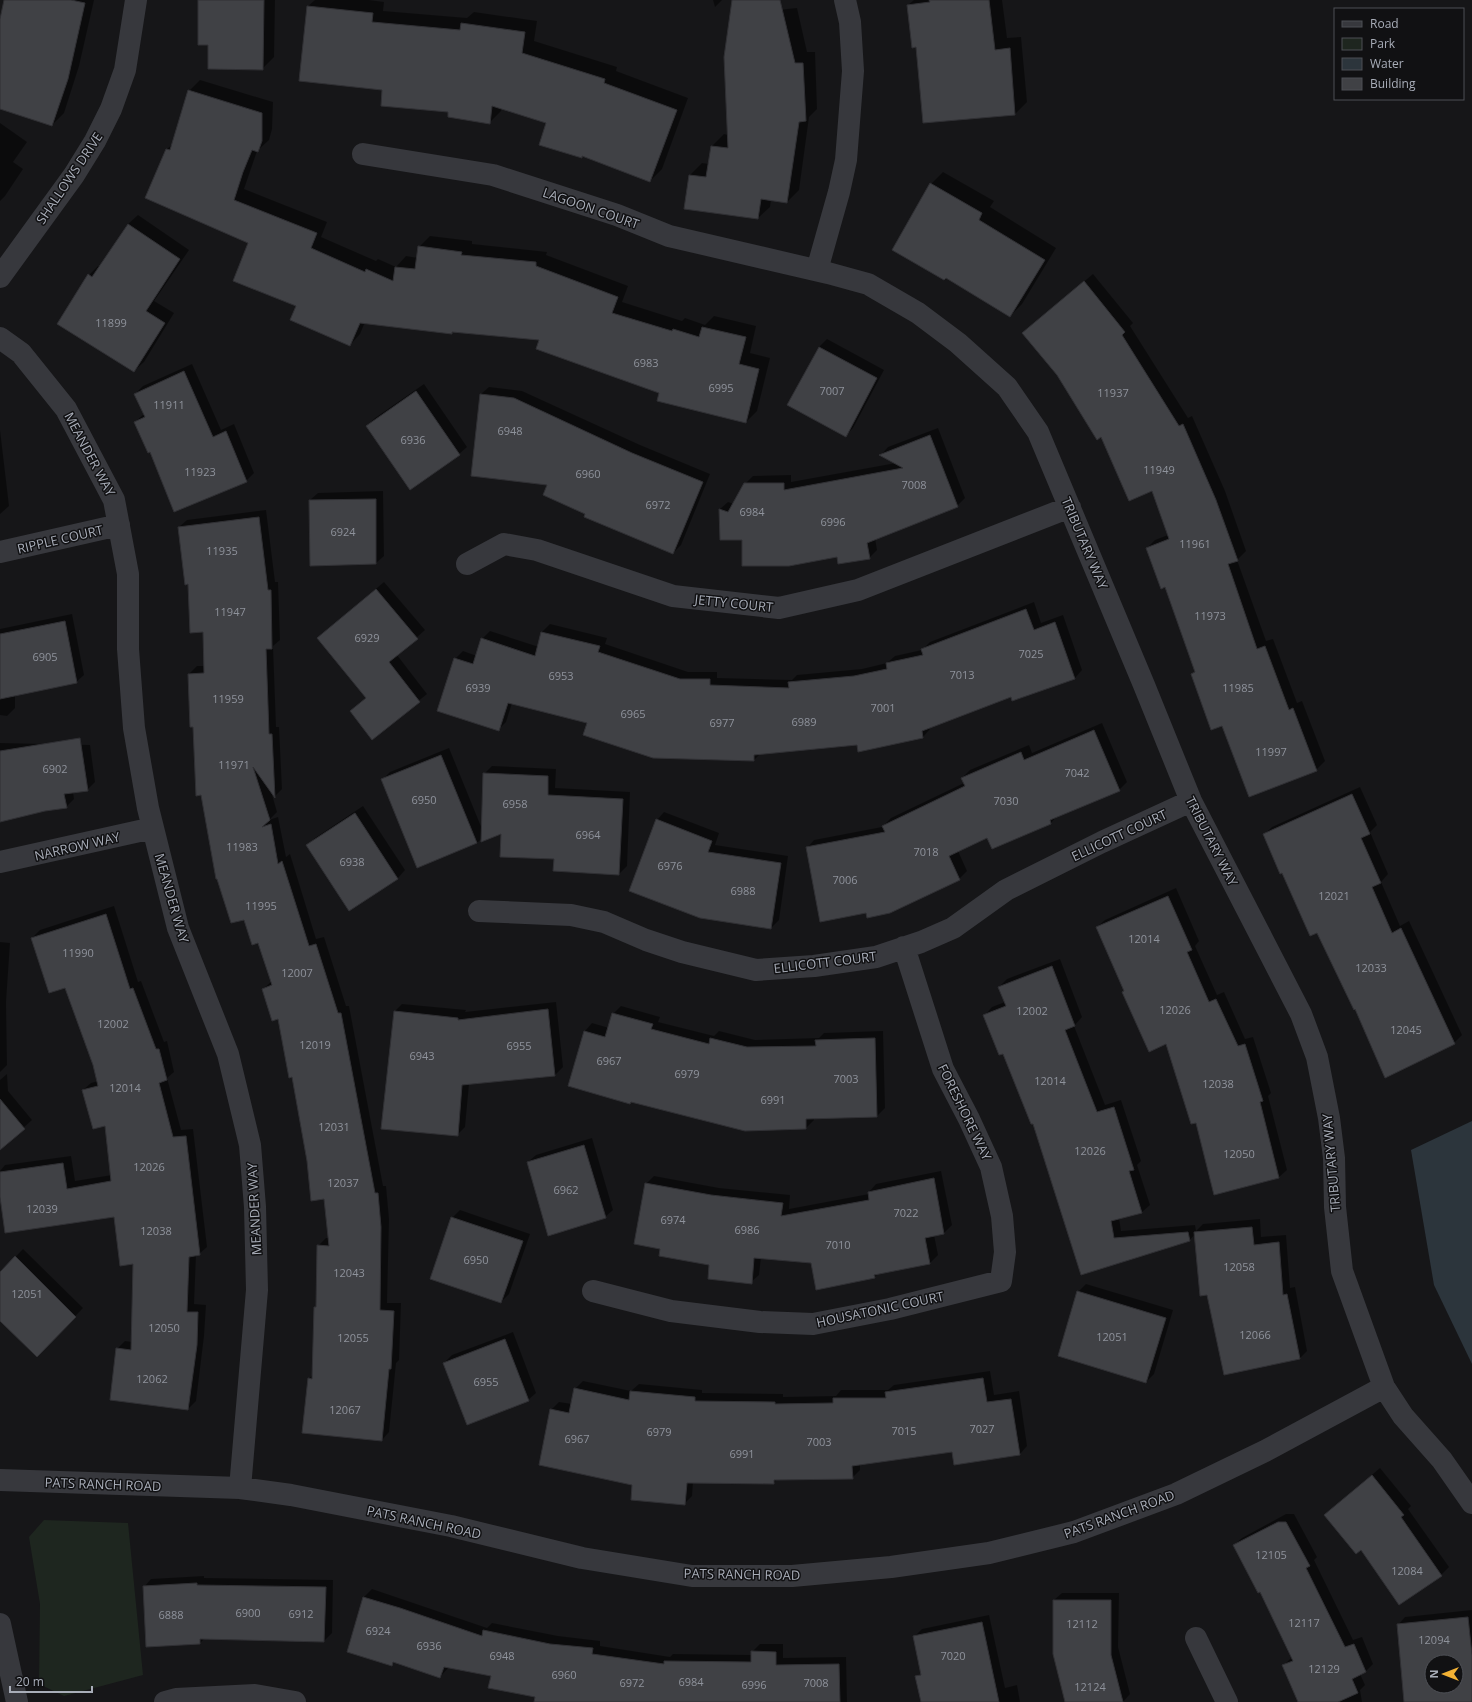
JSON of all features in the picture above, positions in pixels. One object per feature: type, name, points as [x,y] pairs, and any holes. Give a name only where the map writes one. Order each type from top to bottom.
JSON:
[{"type":"street","name":"SHALLOWS DRIVE","points":[[0,277],[74,175],[96,141],[108,116],[125,70],[136,0]]},
{"type":"street","points":[[817,270],[839,192],[846,160],[854,71],[850,22],[845,0]]},
{"type":"street","name":"LAGOON COURT","points":[[363,154],[493,175],[617,215],[669,236],[817,270]]},
{"type":"street","name":"TRIBUTARY WAY","points":[[817,270],[868,284],[918,313],[958,343],[1007,387],[1038,432],[1191,801],[1301,1014],[1317,1057],[1329,1118],[1334,1158],[1334,1207],[1342,1272],[1384,1387],[1403,1416],[1442,1460],[1472,1503]]},
{"type":"street","name":"MEANDER WAY","points":[[0,338],[21,353],[66,410],[114,500],[128,574],[128,649],[134,728],[148,808],[178,928],[228,1054],[250,1145],[255,1207],[257,1290],[240,1488]]},
{"type":"street","name":"JETTY COURT","points":[[467,564],[504,544],[537,550],[673,596],[779,608],[858,590],[1070,507]]},
{"type":"street","name":"RIPPLE COURT","points":[[0,552],[119,525]]},
{"type":"street","name":"ELLICOTT COURT","points":[[479,911],[571,915],[604,922],[646,940],[682,952],[756,970],[814,966],[868,958],[904,947],[953,928],[1006,890],[1102,842],[1191,801]]},
{"type":"street","name":"NARROW WAY","points":[[0,862],[153,828]]},
{"type":"street","name":"FORESHORE WAY","points":[[904,947],[943,1069],[992,1167],[1002,1216],[1005,1252],[1002,1280]]},
{"type":"street","name":"HOUSATONIC COURT","points":[[593,1292],[671,1311],[760,1322],[813,1324],[890,1309],[1002,1280]]},
{"type":"street","name":"PATS RANCH ROAD","points":[[0,1480],[240,1488],[451,1526],[582,1558],[692,1576],[792,1576],[891,1568],[989,1553],[1074,1532],[1176,1494],[1265,1451],[1384,1387]]},
{"type":"street","points":[[0,1624],[17,1702]]},
{"type":"street","points":[[1196,1638],[1227,1702]]},
{"type":"street","points":[[165,1702],[255,1695],[295,1702]]},
{"type":"green space","points":[[44,1520],[128,1523],[143,1675],[64,1696],[39,1684],[40,1604],[29,1537]]},
{"type":"water","points":[[1472,1121],[1472,1364],[1434,1285],[1411,1150]]},
{"type":"building","points":[[4,0],[71,0],[85,3],[68,79],[52,126],[0,109],[0,19]]},
{"type":"building","points":[[198,0],[264,0],[263,70],[208,69],[208,45],[198,45]]},
{"type":"building","points":[[732,0],[780,0],[795,63],[803,63],[806,121],[799,122],[787,203],[761,199],[758,219],[684,209],[689,175],[706,177],[711,146],[728,148],[724,57]]},
{"type":"building","points":[[929,0],[989,0],[995,50],[1010,48],[1015,115],[923,123],[916,47],[912,48],[907,5],[930,2]]},
{"type":"building","points":[[307,6],[373,13],[372,22],[460,30],[461,23],[525,32],[522,53],[605,79],[604,83],[677,110],[650,182],[582,156],[582,158],[539,145],[546,123],[492,106],[490,124],[448,117],[448,112],[381,106],[382,90],[299,81]]},
{"type":"building","points":[[188,90],[262,113],[262,141],[258,152],[252,150],[234,200],[317,233],[311,248],[365,272],[366,269],[393,281],[395,267],[415,269],[418,246],[462,252],[461,255],[536,262],[536,266],[618,297],[612,313],[672,331],[673,329],[699,337],[702,327],[746,337],[739,364],[759,369],[746,423],[657,401],[659,393],[536,349],[539,340],[452,332],[452,334],[360,323],[350,346],[290,320],[296,306],[233,281],[248,243],[145,198],[166,149],[170,150]]},
{"type":"building","points":[[930,183],[982,213],[979,220],[1045,260],[1010,317],[946,278],[944,280],[892,250]]},
{"type":"building","points":[[128,224],[180,259],[146,311],[165,323],[134,372],[57,324],[88,274],[92,277]]},
{"type":"building","points":[[1084,281],[1125,332],[1122,335],[1179,426],[1183,424],[1216,500],[1238,561],[1228,564],[1257,649],[1265,646],[1289,710],[1293,708],[1317,771],[1249,797],[1222,726],[1211,730],[1191,674],[1195,672],[1165,587],[1161,589],[1146,548],[1169,539],[1152,491],[1129,501],[1101,437],[1097,440],[1057,375],[1022,333]]},
{"type":"building","points":[[819,347],[877,378],[846,437],[787,405]]},
{"type":"building","points":[[184,371],[213,437],[226,431],[247,482],[174,512],[150,452],[148,453],[134,422],[145,417],[134,394]]},
{"type":"building","points":[[416,391],[460,455],[410,490],[366,426]]},
{"type":"building","points":[[480,394],[514,398],[632,453],[703,482],[673,554],[584,517],[585,514],[543,495],[547,485],[471,476]]},
{"type":"building","points":[[930,435],[958,507],[867,543],[870,559],[838,564],[837,557],[789,566],[742,566],[742,540],[720,540],[719,509],[728,512],[744,483],[784,483],[784,490],[903,468],[879,455]]},
{"type":"building","points":[[376,499],[376,564],[310,566],[309,500]]},
{"type":"building","points":[[259,517],[268,590],[271,590],[272,649],[266,649],[269,734],[272,734],[275,798],[253,767],[270,820],[262,827],[271,824],[278,864],[282,861],[309,946],[316,944],[338,1013],[341,1013],[375,1193],[378,1193],[381,1227],[380,1310],[394,1311],[391,1369],[389,1369],[382,1441],[302,1433],[308,1378],[312,1379],[314,1307],[316,1307],[317,1245],[329,1246],[324,1199],[311,1201],[307,1161],[292,1077],[289,1078],[278,1019],[272,1021],[262,989],[272,985],[258,943],[252,945],[244,920],[231,923],[216,879],[201,795],[196,796],[193,727],[190,727],[188,674],[204,673],[203,632],[190,633],[188,584],[185,585],[178,527]]},
{"type":"building","points":[[376,589],[418,639],[389,662],[420,702],[372,740],[350,711],[366,698],[317,638]]},
{"type":"building","points":[[1026,609],[1034,630],[1055,622],[1075,679],[1012,701],[1011,697],[922,731],[923,738],[858,752],[857,745],[754,755],[754,761],[653,758],[583,735],[587,723],[508,703],[499,731],[437,711],[454,658],[473,664],[481,638],[535,656],[541,632],[600,646],[598,652],[680,679],[710,679],[710,685],[789,688],[788,682],[854,676],[887,669],[886,663],[923,655],[921,649]]},
{"type":"building","points":[[65,621],[77,683],[0,699],[0,634]]},
{"type":"building","points":[[1094,730],[1120,791],[1050,820],[1051,824],[992,849],[987,838],[949,856],[960,880],[890,913],[867,918],[866,913],[820,922],[806,847],[885,832],[882,826],[965,786],[961,778],[1021,752],[1024,760]]},
{"type":"building","points":[[80,738],[88,791],[64,794],[67,808],[45,811],[0,822],[0,751]]},
{"type":"building","points":[[441,755],[477,843],[417,868],[381,779]]},
{"type":"building","points":[[483,773],[548,776],[548,795],[623,799],[619,875],[553,871],[554,859],[500,857],[501,834],[481,842]]},
{"type":"building","points":[[1352,794],[1370,834],[1361,838],[1381,883],[1372,887],[1392,933],[1401,928],[1455,1044],[1385,1078],[1355,1009],[1354,1010],[1317,933],[1310,936],[1282,873],[1280,874],[1263,834]]},
{"type":"building","points":[[355,813],[398,879],[349,911],[306,845]]},
{"type":"building","points":[[656,819],[712,841],[708,852],[781,863],[771,929],[700,918],[629,891]]},
{"type":"building","points":[[1168,896],[1192,950],[1187,952],[1209,1002],[1216,999],[1238,1046],[1245,1044],[1263,1101],[1260,1102],[1279,1178],[1214,1195],[1196,1123],[1191,1124],[1166,1044],[1149,1052],[1122,992],[1124,991],[1096,927]]},
{"type":"building","points":[[106,914],[130,989],[133,988],[156,1049],[159,1049],[167,1080],[159,1083],[173,1137],[186,1136],[200,1255],[189,1257],[187,1312],[198,1312],[197,1345],[188,1410],[110,1400],[116,1348],[131,1350],[133,1264],[120,1266],[114,1217],[5,1233],[0,1197],[0,1172],[63,1163],[67,1189],[111,1181],[105,1126],[93,1129],[82,1090],[98,1086],[93,1065],[65,988],[49,993],[31,938]]},
{"type":"building","points":[[1052,966],[1075,1026],[1065,1030],[1097,1112],[1114,1107],[1134,1170],[1129,1171],[1142,1213],[1111,1221],[1114,1238],[1188,1232],[1190,1241],[1081,1275],[1033,1124],[1031,1124],[1003,1054],[999,1055],[983,1015],[1006,1006],[998,987]]},
{"type":"building","points":[[548,1009],[555,1076],[462,1085],[458,1136],[381,1129],[394,1011],[458,1018],[458,1020]]},
{"type":"building","points":[[612,1013],[653,1024],[651,1029],[709,1044],[710,1038],[747,1047],[816,1046],[815,1040],[875,1038],[877,1117],[806,1119],[806,1129],[745,1131],[631,1102],[630,1104],[568,1086],[584,1031],[605,1037]]},
{"type":"building","points":[[0,1099],[25,1129],[0,1150]]},
{"type":"building","points":[[584,1145],[606,1218],[548,1236],[527,1162]]},
{"type":"building","points":[[934,1178],[944,1234],[925,1238],[930,1264],[874,1275],[875,1278],[816,1290],[811,1263],[754,1258],[752,1284],[708,1279],[709,1265],[659,1256],[660,1249],[634,1244],[645,1183],[711,1195],[783,1203],[781,1216],[869,1200],[868,1192]]},
{"type":"building","points":[[451,1217],[523,1241],[501,1303],[430,1279]]},
{"type":"building","points":[[1252,1227],[1254,1245],[1279,1242],[1283,1295],[1287,1294],[1300,1359],[1224,1375],[1207,1295],[1200,1296],[1194,1232]]},
{"type":"building","points":[[15,1256],[76,1317],[37,1357],[0,1321],[0,1272]]},
{"type":"building","points":[[1077,1291],[1166,1318],[1146,1383],[1058,1356]]},
{"type":"building","points":[[505,1339],[529,1401],[467,1425],[443,1363]]},
{"type":"building","points":[[983,1378],[987,1402],[1011,1399],[1020,1455],[954,1465],[952,1452],[852,1466],[853,1479],[774,1480],[774,1484],[687,1483],[685,1505],[631,1500],[632,1485],[539,1465],[550,1409],[569,1413],[574,1388],[629,1400],[630,1391],[695,1397],[695,1401],[775,1402],[775,1404],[833,1403],[833,1398],[886,1398],[885,1392]]},
{"type":"building","points":[[1372,1475],[1404,1515],[1401,1517],[1442,1576],[1399,1605],[1361,1550],[1356,1554],[1324,1515]]},
{"type":"building","points":[[1278,1522],[1286,1522],[1310,1566],[1306,1568],[1345,1647],[1354,1644],[1366,1672],[1352,1679],[1358,1693],[1338,1702],[1298,1702],[1282,1665],[1293,1661],[1260,1592],[1258,1593],[1233,1545]]},
{"type":"building","points":[[197,1583],[197,1585],[326,1587],[324,1642],[200,1639],[200,1644],[146,1647],[143,1586]]},
{"type":"building","points":[[363,1597],[482,1636],[483,1630],[550,1644],[593,1648],[592,1654],[664,1664],[664,1661],[751,1662],[751,1651],[776,1652],[776,1665],[839,1664],[840,1702],[534,1702],[535,1697],[488,1688],[491,1676],[444,1667],[440,1678],[393,1662],[392,1666],[347,1652]]},
{"type":"building","points":[[1053,1600],[1111,1600],[1111,1655],[1123,1702],[1065,1702],[1053,1654]]},
{"type":"building","points":[[1468,1617],[1472,1655],[1472,1702],[1404,1702],[1397,1624]]},
{"type":"building","points":[[982,1622],[999,1702],[921,1702],[915,1676],[921,1675],[913,1636]]}]
